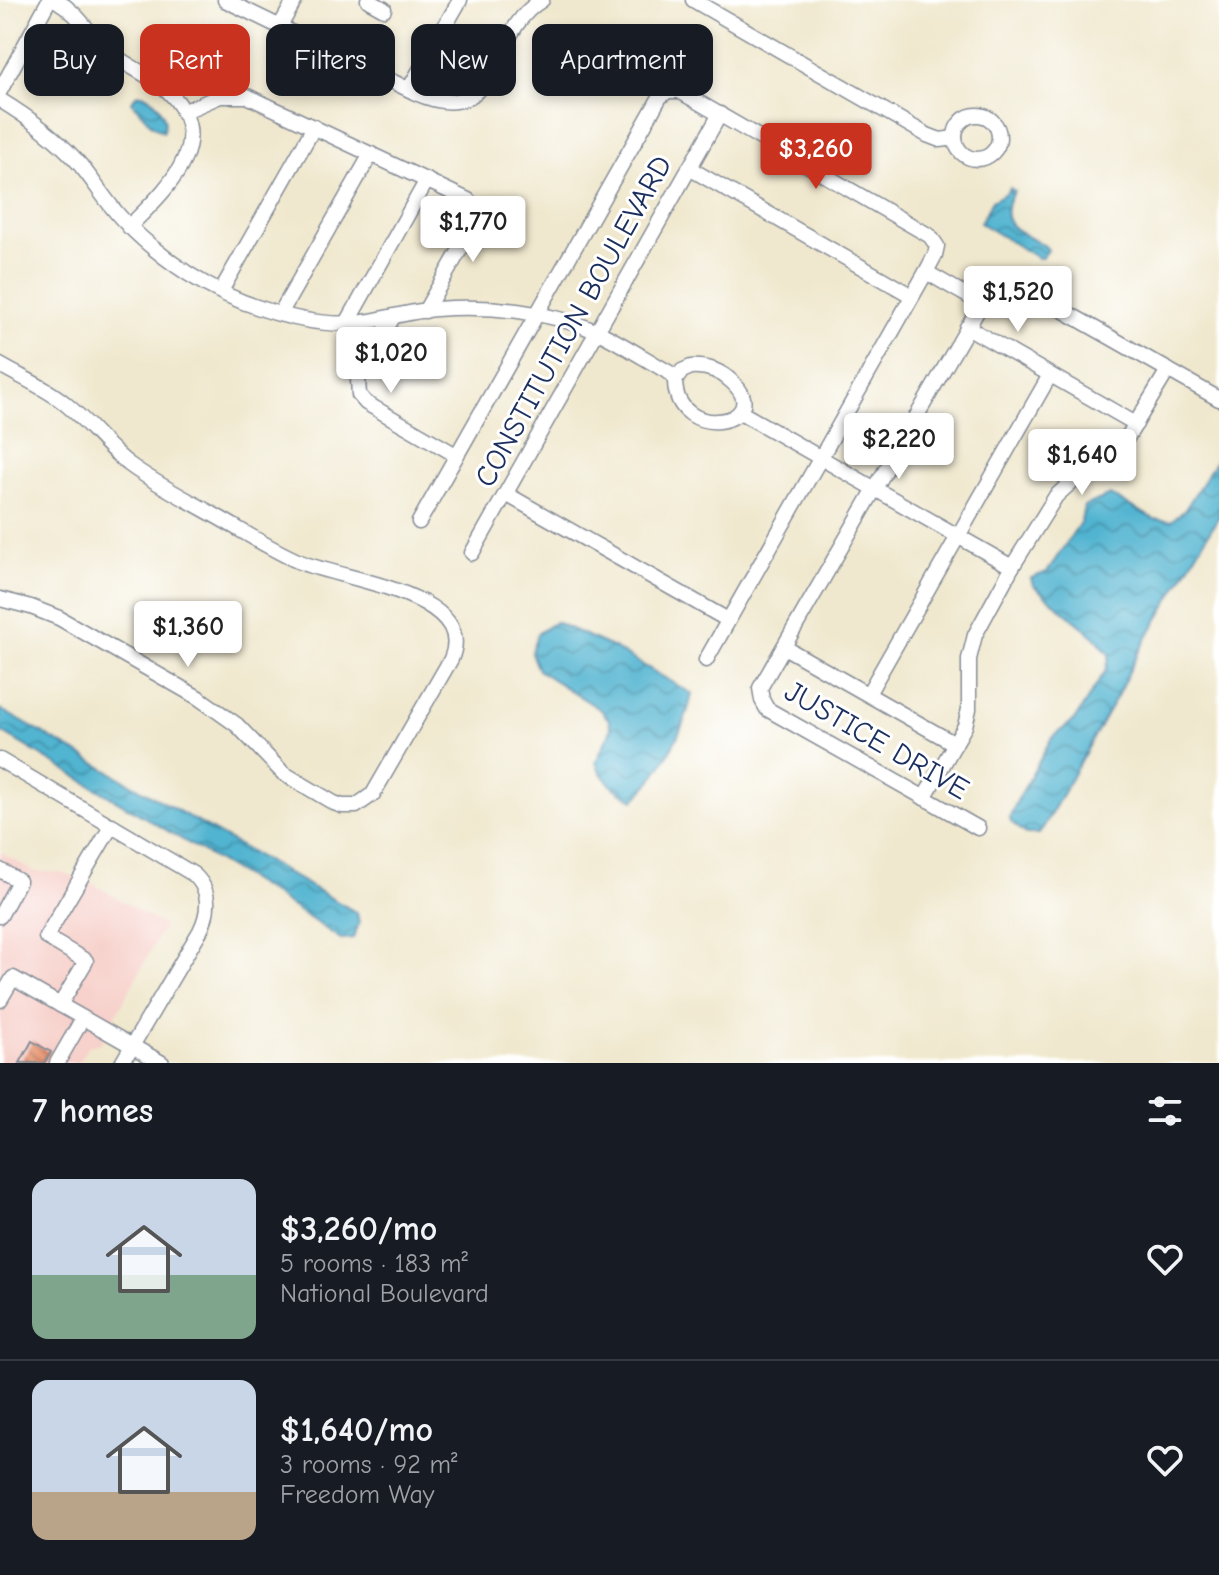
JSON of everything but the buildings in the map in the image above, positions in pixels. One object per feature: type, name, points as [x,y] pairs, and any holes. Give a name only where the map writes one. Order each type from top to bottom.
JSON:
[{"type":"street","points":[[0,91],[49,0]]},
{"type":"street","points":[[56,0],[78,16],[109,52],[168,92],[183,112],[188,145],[182,168],[173,182],[129,227]]},
{"type":"street","points":[[225,0],[271,24]]},
{"type":"street","points":[[281,24],[295,0]]},
{"type":"street","points":[[368,0],[384,9]]},
{"type":"street","points":[[409,89],[460,0]]},
{"type":"street","points":[[395,82],[446,103],[461,101],[475,94],[519,21],[542,0]]},
{"type":"street","points":[[693,0],[927,135],[940,140],[955,138]]},
{"type":"street","points":[[419,522],[660,97],[668,91],[679,91],[930,236],[936,242],[937,249],[706,660]]},
{"type":"street","points":[[183,112],[220,96],[239,95],[465,198],[475,209],[474,225],[425,311]]},
{"type":"street","points":[[0,100],[57,142],[129,227],[179,267],[221,291],[280,314],[318,322],[347,323],[425,311],[488,309],[536,314],[597,332],[677,377]]},
{"type":"street","name":"CONSTITUTION BOULEVARD","points":[[472,553],[720,114]]},
{"type":"street","points":[[221,291],[314,127]]},
{"type":"street","points":[[280,314],[371,154]]},
{"type":"street","points":[[689,168],[912,296]]},
{"type":"street","points":[[347,323],[427,180]]},
{"type":"street","points":[[926,272],[980,303],[994,282],[1008,280],[1219,399]]},
{"type":"street","name":"JUSTICE DRIVE","points":[[978,828],[765,707],[760,688],[980,303]]},
{"type":"street","points":[[393,317],[358,380],[359,395],[366,403],[456,455]]},
{"type":"street","points":[[967,327],[1136,424]]},
{"type":"street","points":[[0,365],[65,403],[119,457],[153,480],[296,560],[328,572],[382,583],[445,617],[455,634],[455,650],[373,794],[356,806],[339,805],[287,776],[231,720],[199,698],[59,618],[0,599]]},
{"type":"street","points":[[691,367],[705,367],[717,372],[738,389],[742,400],[740,412],[728,421],[717,423],[696,415],[678,398],[675,387],[677,377],[691,367]]},
{"type":"street","points":[[924,798],[968,715],[969,659],[975,635],[1012,567],[1056,496],[1077,477],[1114,455],[1168,370]]},
{"type":"street","points":[[868,694],[1050,375]]},
{"type":"street","points":[[740,412],[1012,567]]},
{"type":"street","points":[[506,494],[728,620]]},
{"type":"street","points":[[784,647],[955,744]]},
{"type":"street","points":[[0,760],[193,874],[207,894],[206,919],[122,1063]]},
{"type":"street","points":[[60,1005],[86,961],[46,937],[112,825]]},
{"type":"street","points":[[0,870],[19,881],[0,916]]},
{"type":"street","points":[[0,1000],[13,978],[162,1063]]},
{"type":"street","points":[[57,1063],[83,1018]]},
{"type":"shaded area","points":[[0,852],[35,872],[60,872],[90,882],[164,926],[101,1043],[88,1046],[78,1063],[0,1063]]},
{"type":"water","points":[[136,95],[146,96],[161,110],[165,120],[163,132],[151,124],[132,102]]},
{"type":"water","points":[[1010,188],[1014,191],[1006,212],[1008,219],[1018,231],[1045,246],[1048,250],[1042,258],[980,223],[992,201]]},
{"type":"water","points":[[1219,456],[1219,516],[1138,653],[1046,823],[1039,834],[1026,834],[1011,822],[1016,803],[1052,738],[1075,719],[1106,670],[1109,659],[1109,654],[1096,638],[1033,585],[1031,578],[1047,572],[1081,521],[1084,506],[1110,495],[1154,519],[1171,521],[1184,511]]},
{"type":"water","points":[[555,622],[614,648],[692,694],[684,722],[670,751],[634,800],[611,785],[596,762],[611,730],[609,720],[601,710],[538,670],[531,653],[537,634]]},
{"type":"water","points":[[0,709],[357,913],[359,924],[353,938],[341,939],[270,892],[0,731]]}]
